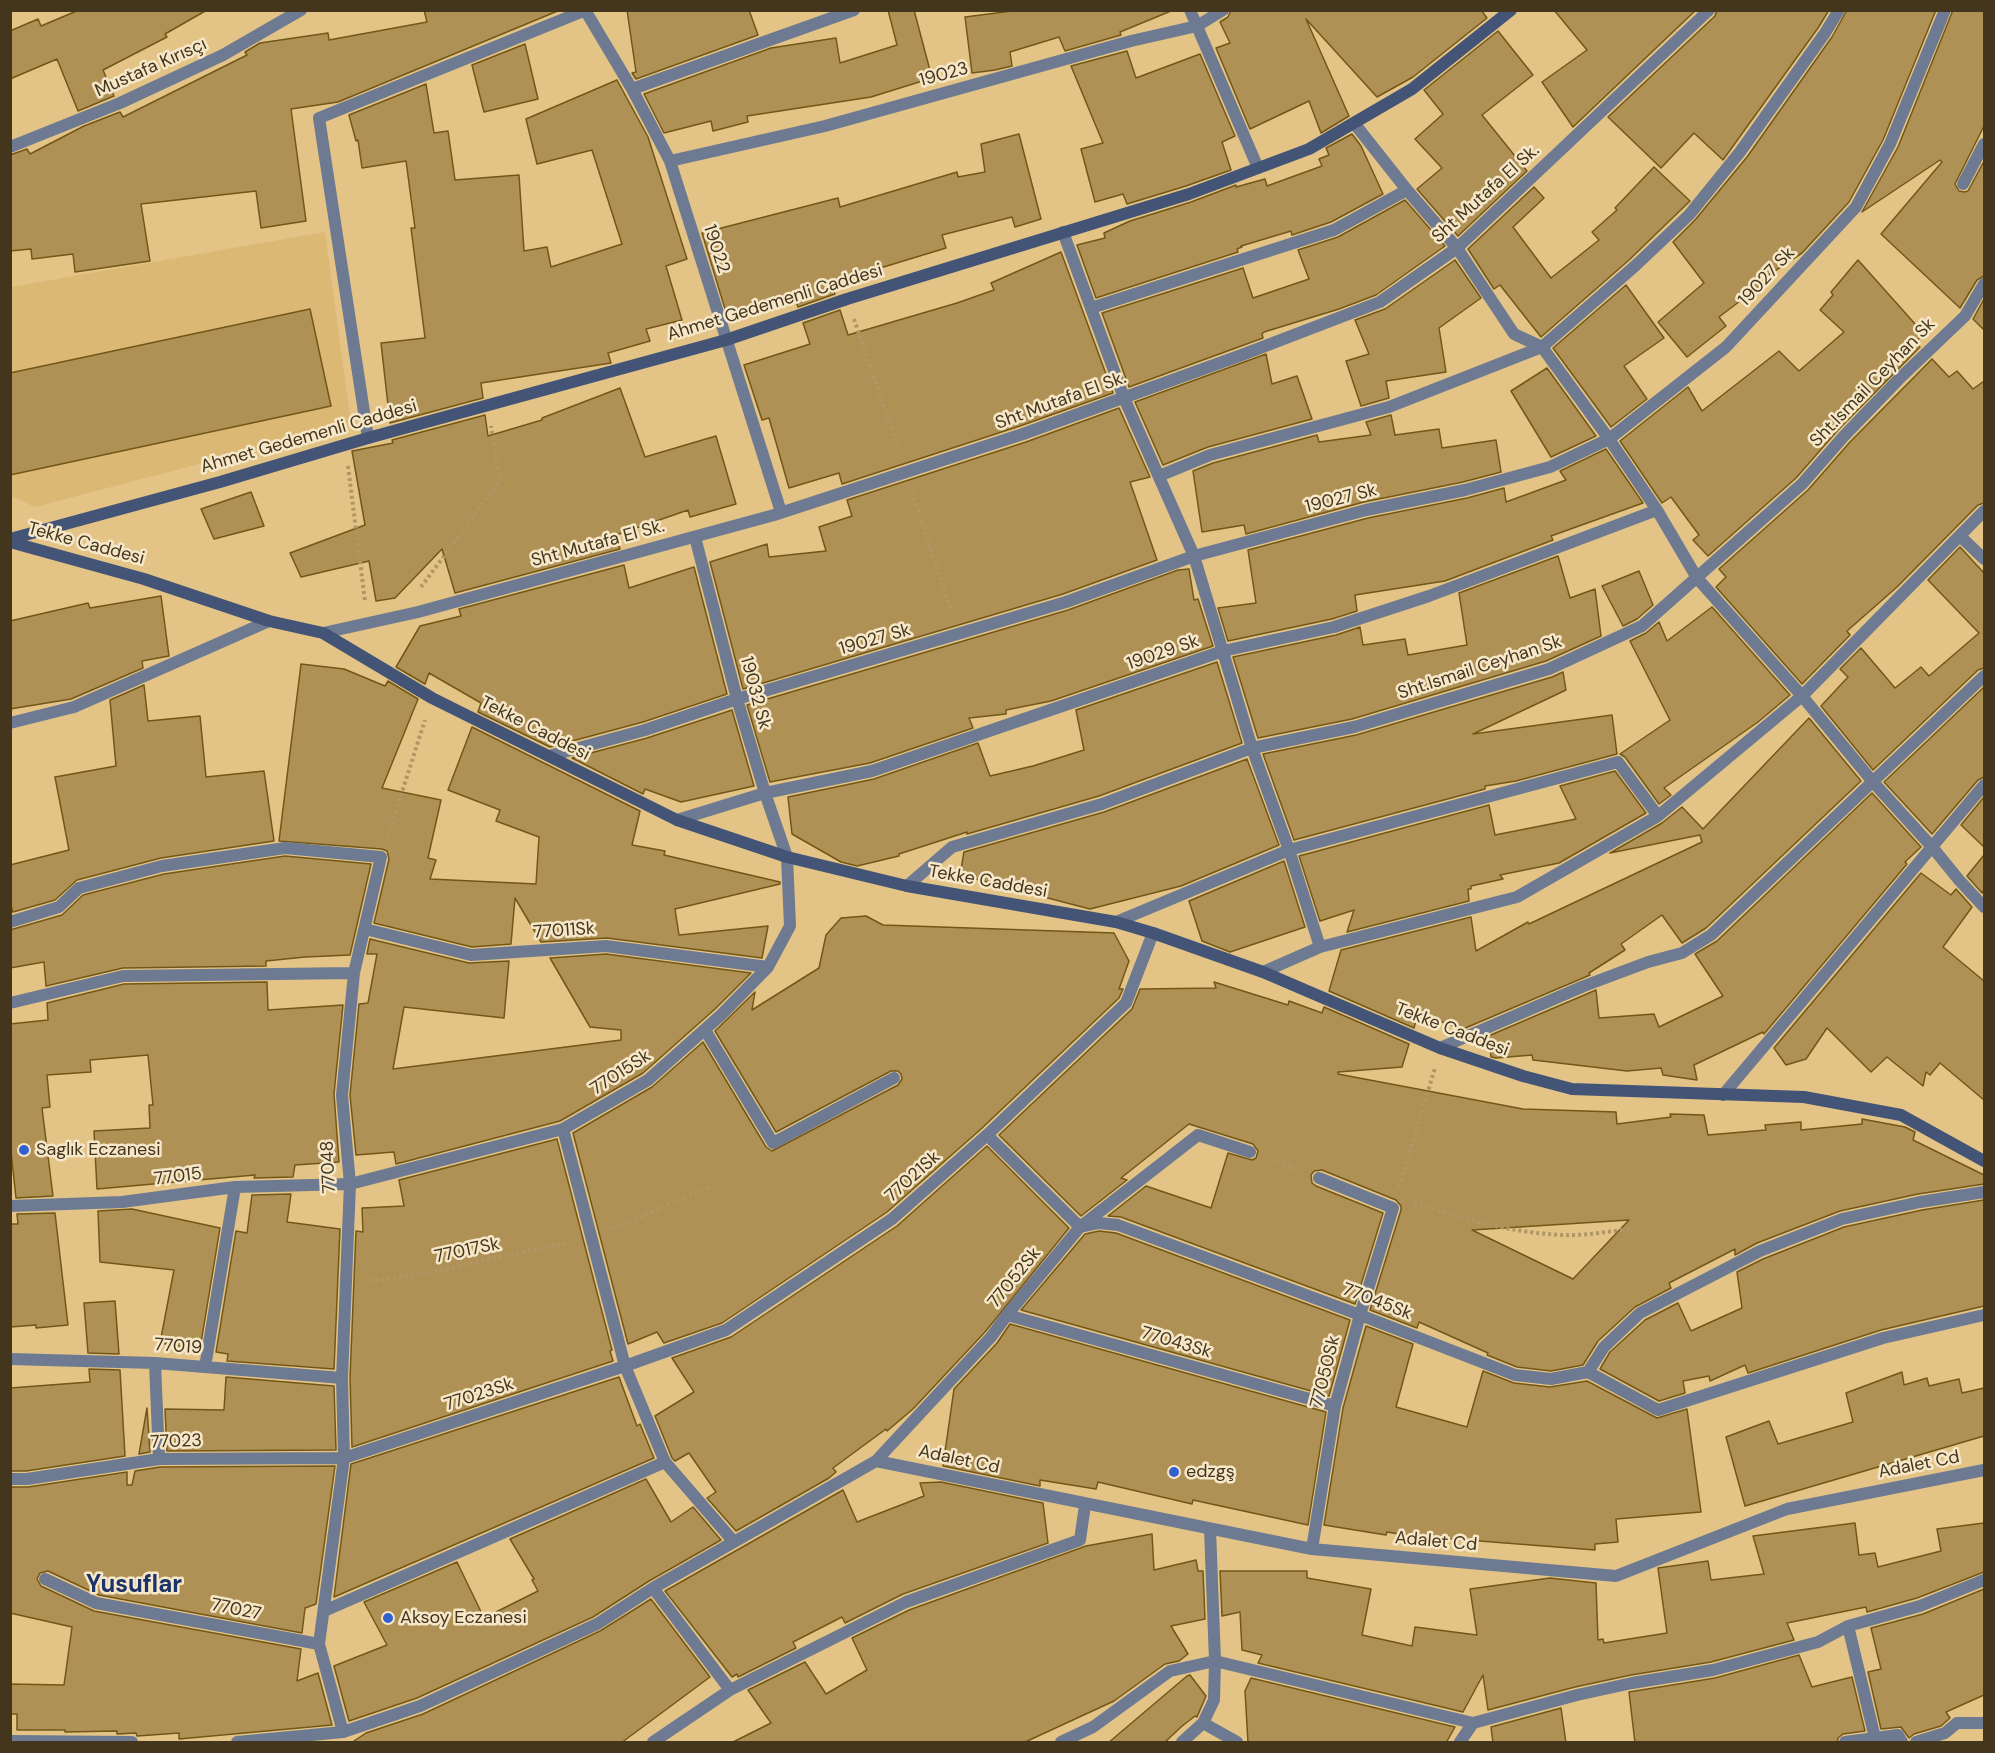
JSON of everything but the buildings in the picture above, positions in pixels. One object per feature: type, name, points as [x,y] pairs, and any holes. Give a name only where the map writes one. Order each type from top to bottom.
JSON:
[{"type":"street","name":"Mustafa Kırısçı","points":[[10,147],[120,103],[223,55],[301,10]]},
{"type":"street","points":[[632,89],[854,10]]},
{"type":"street","points":[[1190,10],[1258,168]]},
{"type":"street","name":"19023","points":[[670,161],[825,126],[1131,41],[1197,26],[1223,10]]},
{"type":"street","name":"Ahmet Gedemenli Caddesi","points":[[10,540],[368,438],[726,340],[847,299],[1190,194],[1309,149],[1412,89],[1511,10]]},
{"type":"street","name":"Sht Mutafa El Sk.","points":[[323,633],[400,616],[781,512],[1004,441],[1380,302],[1457,248],[1709,10]]},
{"type":"street","points":[[1158,476],[1210,455],[1389,407],[1542,347],[1635,266],[1689,215],[1746,143],[1839,10]]},
{"type":"street","name":"19027 Sk","points":[[549,756],[645,730],[737,699],[1066,602],[1194,556],[1366,510],[1465,490],[1550,467],[1610,439],[1726,347],[1856,207],[1890,144],[1946,10]]},
{"type":"street","points":[[368,438],[319,118],[585,11]]},
{"type":"street","name":"19022","points":[[585,11],[632,89],[670,161],[781,512]]},
{"type":"street","points":[[1354,123],[1457,248],[1514,334],[1542,347],[1610,439],[1657,510],[1697,578],[1984,907]]},
{"type":"street","points":[[1963,184],[1984,144]]},
{"type":"street","points":[[1091,308],[1334,230],[1407,190]]},
{"type":"street","points":[[1063,232],[1124,398],[1194,556],[1252,748],[1289,850],[1320,947]]},
{"type":"street","name":"Sht.Ismail Ceyhan Sk","points":[[907,886],[952,847],[1102,804],[1252,748],[1354,727],[1549,669],[1642,626],[1802,484],[1899,379],[1965,316],[1984,284]]},
{"type":"street","name":"19029 Sk","points":[[677,820],[765,793],[872,771],[1223,651],[1334,627],[1429,596],[1657,510]]},
{"type":"street","points":[[1263,972],[1320,947],[1517,897],[1658,816],[1802,696],[1984,511]]},
{"type":"street","points":[[1960,536],[1984,559]]},
{"type":"street","name":"19032 Sk","points":[[695,537],[737,699],[765,793],[787,856]]},
{"type":"street","name":"Tekke Caddesi","points":[[10,540],[144,579],[269,621],[323,633],[432,698],[677,820],[787,856],[907,886],[1116,922],[1263,972],[1440,1048],[1524,1076],[1572,1089],[1804,1097],[1901,1115],[1984,1161]]},
{"type":"street","points":[[10,723],[74,707],[269,621]]},
{"type":"street","points":[[1440,1048],[1584,986],[1648,962],[1683,953],[1711,935],[1984,676]]},
{"type":"street","points":[[1116,922],[1289,850],[1618,762],[1658,816]]},
{"type":"street","points":[[1723,1095],[1933,848],[1984,784]]},
{"type":"street","points":[[10,922],[59,907],[79,888],[162,866],[285,848],[381,857]]},
{"type":"street","name":"77015Sk","points":[[350,1184],[563,1129],[648,1080],[705,1030],[768,967],[790,926],[787,856]]},
{"type":"street","name":"77048","points":[[319,1644],[344,1458],[342,1378],[350,1184],[342,1095],[354,973],[381,857]]},
{"type":"street","name":"77011Sk","points":[[365,929],[471,955],[606,946],[768,967]]},
{"type":"street","name":"77021Sk","points":[[625,1366],[726,1330],[892,1220],[987,1136],[1126,1003],[1153,933]]},
{"type":"street","points":[[10,1003],[123,976],[354,973]]},
{"type":"street","points":[[705,1030],[773,1143],[894,1078]]},
{"type":"street","points":[[563,1129],[625,1366],[665,1462],[734,1542]]},
{"type":"street","name":"77052Sk","points":[[237,1743],[343,1732],[420,1706],[597,1624],[653,1588],[876,1461],[991,1337],[1080,1227],[1198,1135],[1250,1152]]},
{"type":"street","points":[[987,1136],[1080,1227]]},
{"type":"street","points":[[1319,1178],[1395,1203]]},
{"type":"street","name":"77015","points":[[10,1206],[122,1202],[235,1187],[350,1184]]},
{"type":"street","points":[[205,1367],[235,1187]]},
{"type":"street","points":[[1984,1192],[1920,1202],[1842,1219],[1760,1251],[1640,1313],[1604,1347],[1587,1372],[1658,1410],[1883,1338],[1984,1315]]},
{"type":"street","name":"77050Sk","points":[[1312,1549],[1335,1406],[1360,1315],[1395,1203]]},
{"type":"street","name":"77045Sk","points":[[1080,1227],[1099,1223],[1118,1225],[1515,1375],[1551,1379],[1587,1372]]},
{"type":"street","name":"77043Sk","points":[[1007,1315],[1335,1406]]},
{"type":"street","name":"77019","points":[[10,1359],[155,1363],[342,1378]]},
{"type":"street","points":[[155,1363],[159,1459]]},
{"type":"street","name":"77023Sk","points":[[344,1458],[625,1366]]},
{"type":"street","name":"77023","points":[[10,1479],[27,1479],[159,1459],[344,1458]]},
{"type":"street","name":"Adalet Cd","points":[[876,1461],[1312,1549],[1616,1575],[1787,1509],[1984,1470]]},
{"type":"street","points":[[324,1611],[665,1462]]},
{"type":"street","points":[[653,1743],[730,1690],[906,1602],[1080,1540],[1085,1504]]},
{"type":"street","points":[[1182,1743],[1203,1723],[1214,1700],[1215,1661],[1210,1529]]},
{"type":"street","name":"77027","points":[[45,1579],[96,1602],[319,1644]]},
{"type":"street","points":[[1061,1743],[1093,1727],[1170,1671],[1215,1661],[1473,1723],[1577,1695],[1723,1667],[1818,1642],[1848,1626],[1920,1606],[1984,1580]]},
{"type":"street","points":[[653,1588],[730,1690]]},
{"type":"street","points":[[1848,1626],[1875,1738]]},
{"type":"street","points":[[319,1644],[343,1732]]},
{"type":"street","points":[[1203,1723],[1237,1743]]},
{"type":"street","points":[[1460,1743],[1473,1723]]},
{"type":"street","points":[[1916,1743],[1945,1733],[1957,1723],[1984,1723]]},
{"type":"street","points":[[1845,1743],[1898,1735],[1902,1743]]},
{"type":"street","points":[[10,1741],[132,1743]]},
{"type":"path","points":[[400,616],[500,481],[487,405]]},
{"type":"path","points":[[345,445],[368,623]]},
{"type":"path","points":[[381,857],[432,698]]},
{"type":"path","points":[[1440,1048],[1395,1203],[1509,1229],[1564,1235],[1632,1229]]},
{"type":"path","points":[[1250,1152],[1319,1178]]},
{"type":"path","name":"77017Sk","points":[[347,1280],[384,1280],[426,1273],[591,1238],[710,1187]]},
{"type":"shaded area","points":[[325,232],[351,424],[35,507],[11,496],[11,287]]},
{"type":"place","name":"Saglık Eczanesi","points":[[24,1150]]},
{"type":"place","name":"edzgş","points":[[1174,1472]]},
{"type":"place","name":"Aksoy Eczanesi","points":[[388,1618]]},
{"type":"district","name":"Yusuflar","points":[[134,1586]]}]
